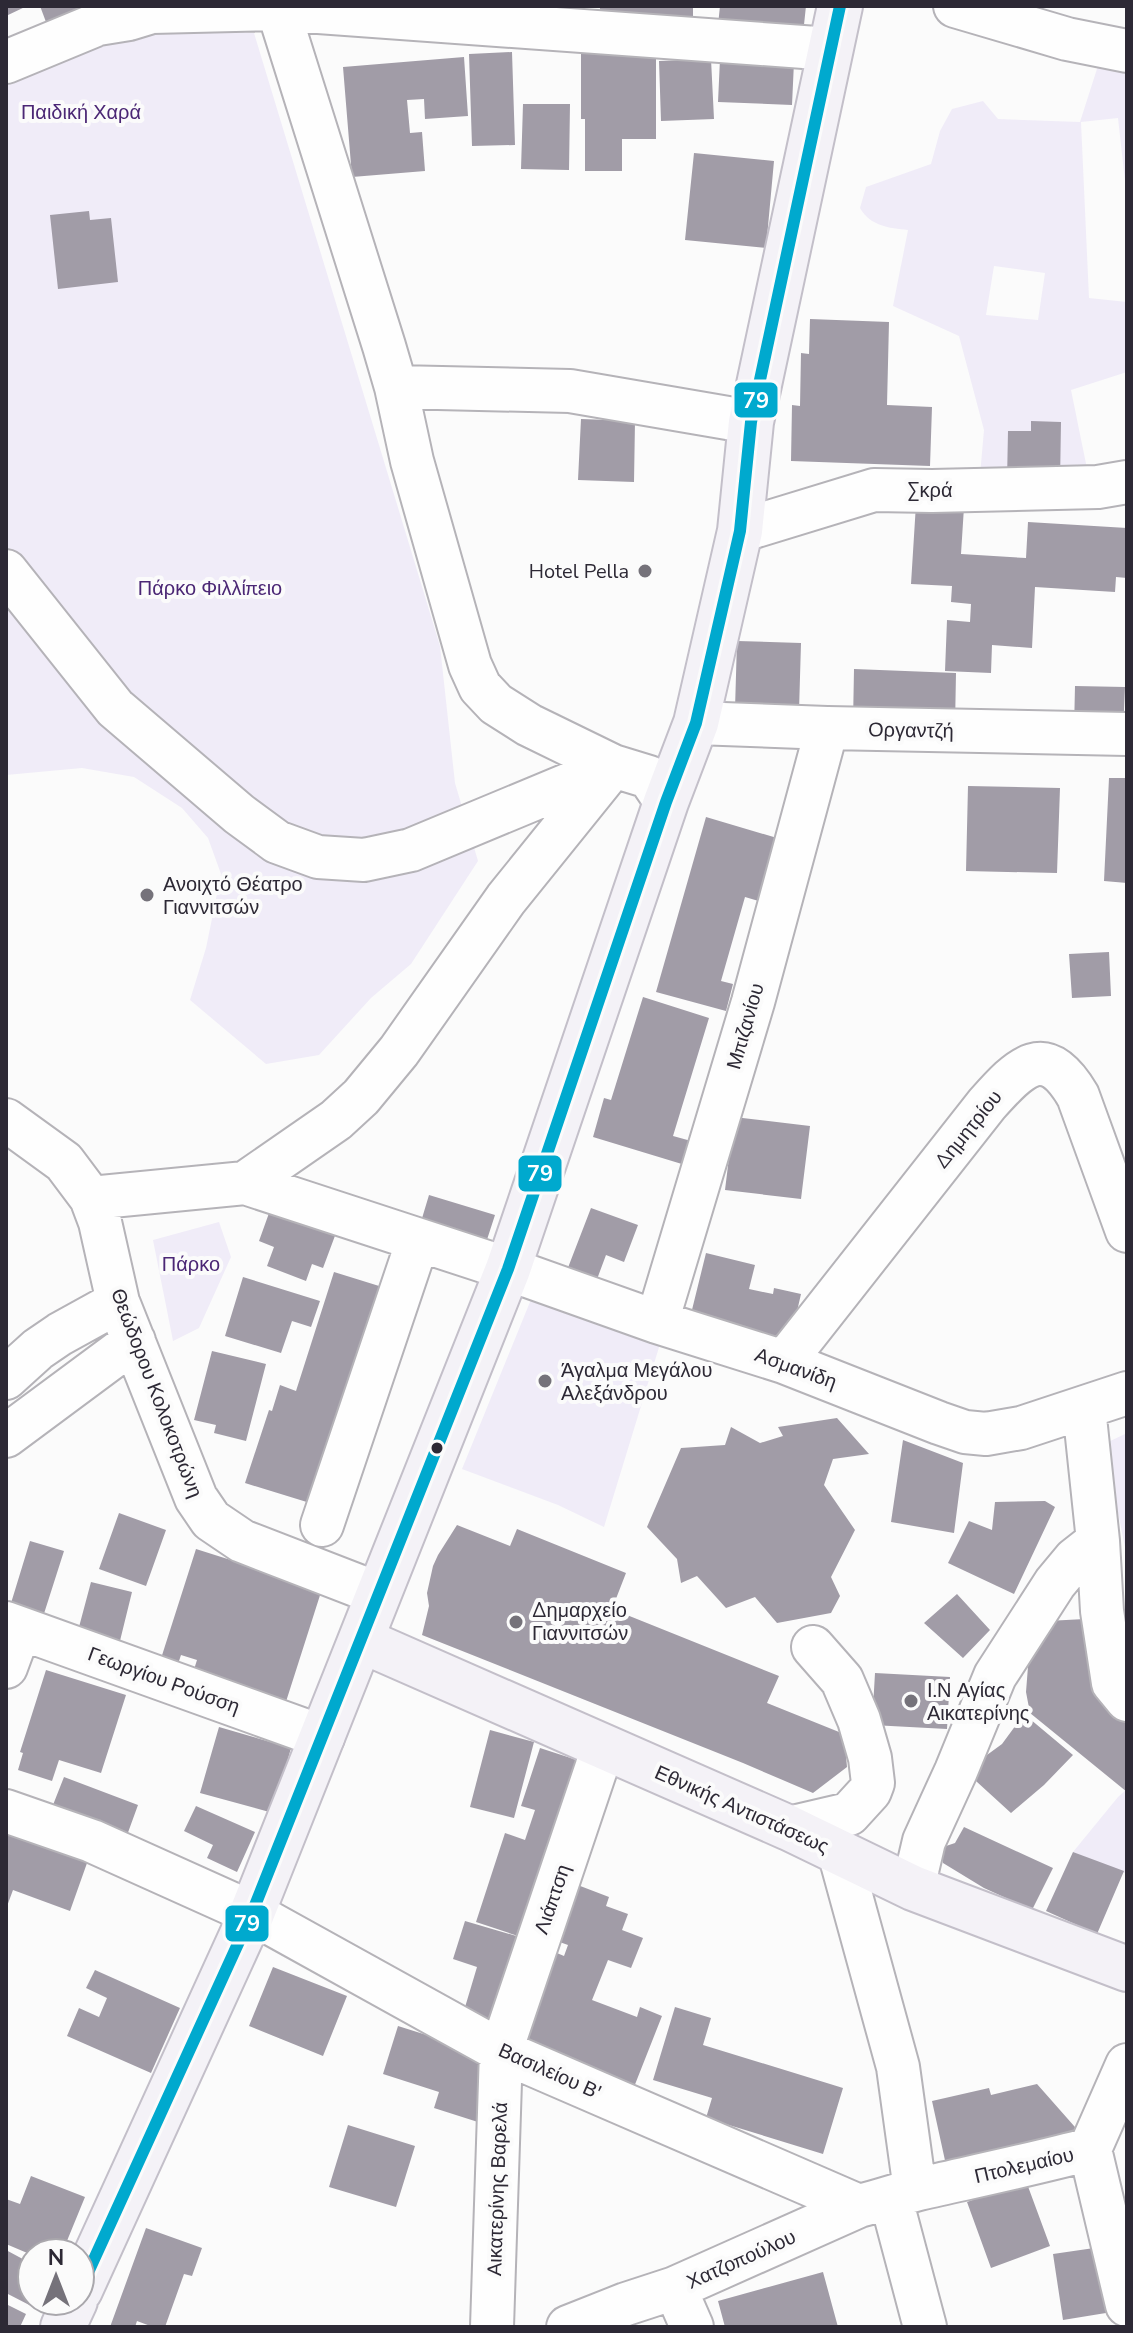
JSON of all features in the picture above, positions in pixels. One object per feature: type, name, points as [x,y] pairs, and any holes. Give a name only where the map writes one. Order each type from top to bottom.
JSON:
[{"type":"main road","points":[[96,2255],[252,1913],[508,1269],[666,802],[696,723],[740,531],[751,422],[840,6]]},
{"type":"main road","name":"Εθνικής Αντιστάσεως","points":[[361,1640],[789,1828],[913,1888],[1127,1969]]},
{"type":"street","points":[[955,6],[1071,22],[1127,51]]},
{"type":"street","points":[[6,62],[96,15],[129,19],[152,12],[277,8],[831,49]]},
{"type":"street","points":[[277,8],[396,387],[416,476],[470,665],[480,687],[496,704],[529,725],[613,766],[649,777],[666,802]]},
{"type":"street","points":[[396,387],[570,391],[751,422]]},
{"type":"street","name":"Σκρά","points":[[740,531],[874,490],[1098,487],[1127,482]]},
{"type":"street","points":[[6,571],[115,708],[239,814],[277,842],[318,857],[364,860],[411,850],[613,766]]},
{"type":"street","name":"Οργαντζή","points":[[696,723],[1127,734]]},
{"type":"street","name":"Μπιζανίου","points":[[657,1322],[753,1002],[827,728]]},
{"type":"street","points":[[91,1198],[245,1183],[336,1120],[361,1097],[399,1051],[506,899],[613,766]]},
{"type":"street","name":"Δημητρίου","points":[[784,1362],[987,1104],[1011,1077],[1027,1067],[1041,1064],[1059,1070],[1069,1081],[1078,1096],[1127,1231]]},
{"type":"street","name":"Θεώδορου Κολοκοτρώνη","points":[[6,1120],[64,1162],[91,1198],[100,1222],[118,1302],[196,1498],[211,1520],[242,1541],[285,1560],[379,1594]]},
{"type":"street","name":"Ασμανίδη","points":[[245,1183],[784,1362],[965,1432],[986,1434],[1021,1428],[1127,1393]]},
{"type":"street","points":[[322,1525],[418,1240]]},
{"type":"street","points":[[6,1378],[60,1334],[118,1302]]},
{"type":"street","points":[[6,1436],[134,1341]]},
{"type":"street","points":[[1084,1408],[1102,1611],[1113,1683],[1127,1700]]},
{"type":"street","points":[[913,1888],[924,1841],[995,1676],[1055,1583],[1075,1559],[1098,1541]]},
{"type":"street","name":"Γεωργίου Ρούσση","points":[[11,1639],[323,1737]]},
{"type":"street","points":[[789,1828],[849,1814],[870,1791],[873,1783],[870,1758],[859,1720],[842,1680],[813,1647]]},
{"type":"street","name":"Λιάπτση","points":[[501,2051],[603,1748]]},
{"type":"street","name":"Βασιλείου Β'","points":[[6,1811],[92,1841],[252,1913],[501,2051],[888,2198]]},
{"type":"street","points":[[839,1852],[898,2067],[888,2198],[925,2327]]},
{"type":"street","name":"Αικατερίνης Βαρελά","points":[[492,2327],[501,2051]]},
{"type":"street","name":"Πτολεμαίου","points":[[888,2198],[1090,2149],[1127,2065]]},
{"type":"street","points":[[1090,2149],[1127,2305]]},
{"type":"street","name":"Χατζοπούλου","points":[[568,2327],[675,2288],[888,2198]]},
{"type":"street","points":[[675,2288],[692,2327]]},
{"type":"green space","name":"Πάρκο Φιλλίπειο","points":[[156,24],[254,33],[440,646],[455,783],[478,861],[411,964],[371,998],[319,1055],[266,1064],[190,1000],[206,948],[221,874],[208,838],[182,808],[134,777],[82,768],[6,775],[6,78]]},
{"type":"green space","points":[[1104,47],[1127,51],[1127,199],[1118,118],[1081,122],[1089,298],[1127,302],[1127,372],[1071,390],[1094,503],[977,509],[984,430],[959,336],[893,306],[908,230],[875,222],[860,208],[866,187],[931,164],[940,131],[952,109],[983,101],[998,119],[1080,122]],"holes":[[[994,266],[1045,273],[1038,320],[986,315]]]},
{"type":"green space","name":"Πάρκο","points":[[219,1222],[231,1257],[199,1328],[173,1341],[153,1240]]},
{"type":"green space","points":[[532,1297],[660,1344],[604,1527],[558,1505],[462,1469]]},
{"type":"green space","points":[[1127,1433],[1127,1557],[1104,1444]]},
{"type":"green space","points":[[1127,1789],[1127,1874],[1073,1852]]},
{"type":"building","points":[[6,6],[27,6],[6,16]]},
{"type":"building","points":[[40,6],[89,6],[46,22]]},
{"type":"building","points":[[600,6],[693,6],[693,25],[600,26]]},
{"type":"building","points":[[720,6],[806,6],[803,34],[718,25]]},
{"type":"building","points":[[512,52],[515,145],[472,146],[469,54]]},
{"type":"building","points":[[581,53],[656,53],[656,139],[622,139],[622,171],[585,171]]},
{"type":"building","points":[[464,57],[468,116],[425,119],[424,99],[407,100],[410,133],[422,132],[425,171],[352,177],[343,67]]},
{"type":"building","points":[[711,59],[714,119],[661,121],[659,61]]},
{"type":"building","points":[[720,59],[794,62],[792,105],[718,102]]},
{"type":"building","points":[[523,104],[570,104],[569,170],[521,169]]},
{"type":"building","points":[[694,153],[774,161],[766,248],[685,240]]},
{"type":"building","points":[[89,211],[90,220],[111,218],[118,282],[58,289],[50,215]]},
{"type":"building","points":[[810,319],[889,322],[887,405],[932,407],[930,466],[791,461],[792,405],[800,406],[801,353],[809,354]]},
{"type":"building","points":[[581,419],[635,421],[634,482],[578,480]]},
{"type":"building","points":[[1031,421],[1061,422],[1060,483],[1007,481],[1008,431],[1031,431]]},
{"type":"building","points":[[916,504],[964,507],[961,554],[1026,558],[1028,522],[1127,528],[1127,578],[1116,577],[1115,592],[1035,587],[1032,648],[992,645],[991,673],[945,671],[947,620],[970,622],[971,604],[951,602],[952,586],[911,584]]},
{"type":"building","points":[[737,641],[801,643],[799,711],[735,709]]},
{"type":"building","points":[[854,669],[956,673],[955,726],[853,723]]},
{"type":"building","points":[[1075,686],[1125,687],[1123,731],[1074,730]]},
{"type":"building","points":[[1109,778],[1127,778],[1127,883],[1104,881]]},
{"type":"building","points":[[968,786],[1060,788],[1057,873],[966,871]]},
{"type":"building","points":[[706,817],[777,838],[762,902],[745,897],[721,981],[733,984],[726,1011],[656,992]]},
{"type":"building","points":[[1109,952],[1111,996],[1072,998],[1069,954]]},
{"type":"building","points":[[643,997],[709,1018],[673,1136],[702,1144],[695,1168],[593,1137],[604,1098],[611,1100]]},
{"type":"building","points":[[734,1117],[810,1126],[801,1199],[725,1190]]},
{"type":"building","points":[[429,1195],[495,1215],[482,1255],[417,1235]]},
{"type":"building","points":[[273,1202],[339,1225],[323,1268],[312,1264],[306,1281],[267,1266],[274,1247],[259,1241]]},
{"type":"building","points":[[591,1208],[638,1225],[624,1262],[606,1255],[593,1290],[564,1278]]},
{"type":"building","points":[[706,1253],[755,1265],[749,1289],[773,1294],[774,1288],[801,1294],[789,1346],[689,1322]]},
{"type":"building","points":[[334,1272],[392,1290],[323,1507],[245,1483],[280,1385],[296,1391]]},
{"type":"building","points":[[243,1277],[320,1301],[311,1327],[292,1321],[281,1353],[225,1336]]},
{"type":"building","points":[[212,1351],[266,1364],[246,1441],[214,1433],[216,1425],[194,1420]]},
{"type":"building","points":[[837,1418],[869,1454],[833,1459],[824,1485],[855,1530],[831,1577],[840,1596],[831,1613],[777,1623],[755,1597],[726,1608],[697,1576],[681,1583],[677,1559],[647,1527],[681,1448],[725,1445],[731,1427],[760,1443],[783,1436],[778,1427]]},
{"type":"building","points":[[903,1440],[963,1463],[954,1533],[891,1522]]},
{"type":"building","points":[[1045,1501],[1055,1507],[1014,1594],[948,1563],[969,1521],[992,1530],[995,1502]]},
{"type":"building","points":[[119,1513],[166,1530],[146,1586],[99,1569]]},
{"type":"building","points":[[457,1525],[510,1546],[517,1529],[626,1573],[612,1609],[779,1676],[767,1703],[844,1734],[847,1767],[813,1793],[422,1635],[433,1566]]},
{"type":"building","points":[[30,1541],[64,1551],[41,1623],[8,1613]]},
{"type":"building","points":[[196,1549],[322,1589],[283,1711],[190,1682],[197,1660],[181,1655],[174,1676],[157,1671]]},
{"type":"building","points":[[91,1582],[132,1592],[117,1653],[75,1642]]},
{"type":"building","points":[[957,1594],[990,1630],[963,1658],[924,1623]]},
{"type":"building","points":[[1085,1619],[1091,1684],[1127,1714],[1127,1792],[1030,1713],[1026,1692],[1030,1641],[1047,1621]]},
{"type":"building","points":[[46,1670],[126,1695],[101,1773],[59,1760],[52,1781],[18,1770],[23,1753],[20,1752]]},
{"type":"building","name":"Ι.Ν Αγίας Αικατερίνης","points":[[875,1673],[950,1677],[947,1729],[872,1725]]},
{"type":"building","points":[[1024,1714],[1073,1755],[1011,1813],[965,1771],[1002,1744]]},
{"type":"building","points":[[219,1727],[291,1748],[273,1813],[200,1793]]},
{"type":"building","points":[[490,1730],[534,1742],[514,1818],[470,1807]]},
{"type":"building","points":[[540,1748],[583,1762],[524,1938],[476,1922],[505,1833],[525,1840],[535,1810],[521,1806]]},
{"type":"building","points":[[64,1777],[138,1805],[126,1838],[51,1810]]},
{"type":"building","points":[[196,1806],[255,1832],[237,1872],[207,1858],[213,1845],[184,1831]]},
{"type":"building","points":[[6,1818],[92,1849],[70,1911],[13,1890],[6,1909]]},
{"type":"building","points":[[964,1827],[1053,1868],[1032,1910],[984,1888],[943,1863],[940,1848],[955,1843]]},
{"type":"building","points":[[1073,1852],[1124,1871],[1097,1934],[1046,1911]]},
{"type":"building","points":[[575,1884],[609,1897],[606,1906],[628,1914],[622,1930],[643,1938],[631,1968],[608,1960],[592,2000],[637,2017],[640,2007],[662,2016],[634,2087],[509,2038],[545,1948],[564,1956],[568,1945],[554,1940]]},
{"type":"building","points":[[465,1921],[523,1938],[497,2024],[463,2014],[477,1967],[453,1959]]},
{"type":"building","points":[[273,1967],[347,1996],[323,2056],[249,2026]]},
{"type":"building","points":[[95,1970],[180,2008],[151,2073],[67,2036],[79,2008],[99,2017],[107,1998],[86,1988]]},
{"type":"building","points":[[675,2007],[711,2018],[703,2045],[843,2088],[823,2154],[706,2118],[712,2098],[653,2080]]},
{"type":"building","points":[[398,2026],[490,2055],[478,2092],[490,2096],[481,2123],[434,2108],[439,2092],[383,2074]]},
{"type":"building","points":[[1037,2084],[1082,2135],[946,2165],[932,2101],[989,2088],[991,2095]]},
{"type":"building","points":[[348,2125],[415,2146],[396,2207],[329,2187]]},
{"type":"building","points":[[31,2176],[85,2197],[69,2237],[16,2237],[16,2248],[6,2244],[6,2199],[20,2204]]},
{"type":"building","points":[[1026,2181],[1050,2246],[991,2268],[967,2202]]},
{"type":"building","points":[[146,2228],[202,2248],[192,2276],[184,2274],[165,2327],[153,2327],[137,2321],[135,2327],[110,2327]]},
{"type":"building","points":[[1101,2247],[1112,2312],[1063,2320],[1053,2254]]},
{"type":"building","points":[[6,2250],[16,2255],[16,2298],[6,2293]]},
{"type":"building","points":[[823,2272],[838,2327],[725,2327],[718,2301]]},
{"type":"building","points":[[6,2304],[16,2309],[16,2317],[25,2317],[20,2327],[6,2327]]},
{"type":"transit line","name":"79","points":[[96,2255],[252,1913],[508,1269],[666,802],[696,723],[740,531],[751,422],[840,6]]},
{"type":"place","name":"Hotel Pella","points":[[645,571]]},
{"type":"place","name":"Ανοιχτό Θέατρο Γιαννιτσών","points":[[147,895]]},
{"type":"place","name":"Άγαλμα Μεγάλου Αλεξάνδρου","points":[[545,1381]]},
{"type":"place","name":"Δημαρχείο Γιαννιτσών","points":[[516,1622]]},
{"type":"place","name":"Ι.Ν Αγίας Αικατερίνης","points":[[911,1701]]},
{"type":"park label","name":"Παιδική Χαρά","points":[[81,112]]}]
